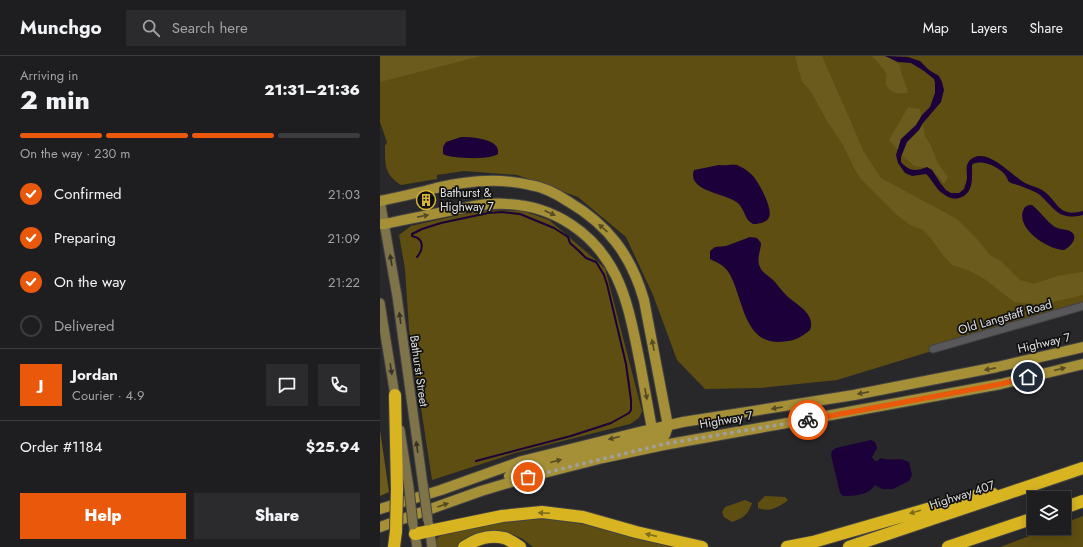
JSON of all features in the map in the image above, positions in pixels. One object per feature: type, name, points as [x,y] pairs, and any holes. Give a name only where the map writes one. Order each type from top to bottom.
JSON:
[{"type":"highway","points":[[394,547],[403,489],[395,395]]},
{"type":"highway","name":"Highway 407","points":[[849,547],[1022,490],[1083,468]]},
{"type":"highway","points":[[787,547],[813,542],[969,497],[1022,490]]},
{"type":"highway","points":[[1071,505],[1083,501]]},
{"type":"highway","points":[[414,530],[429,526],[542,512],[583,517],[636,532],[702,547]]},
{"type":"highway","points":[[948,547],[1027,520]]},
{"type":"highway","points":[[962,547],[1003,528]]},
{"type":"highway","points":[[464,547],[475,540],[489,536],[504,538],[520,547]]},
{"type":"main road","points":[[380,200],[463,183],[496,181],[530,185],[554,193],[584,210],[607,230],[619,244],[630,262],[640,284],[646,306],[668,426],[665,435],[654,433],[522,461],[441,490],[380,509]]},
{"type":"main road","name":"Bathurst Street","points":[[380,200],[382,224],[397,296],[422,485],[432,547]]},
{"type":"main road","points":[[382,224],[482,205],[506,203],[531,206],[546,211],[576,228],[607,260],[616,276],[632,326],[654,433],[664,444]]},
{"type":"main road","points":[[380,303],[395,395]]},
{"type":"main road","name":"Highway 7","points":[[668,426],[861,394],[997,368],[1083,348]]},
{"type":"main road","name":"Highway 7","points":[[380,527],[481,491],[528,477],[664,444],[1001,384],[1083,364]]},
{"type":"main road","points":[[481,491],[497,480],[523,471],[600,450],[654,433]]},
{"type":"main road","points":[[403,489],[417,547]]},
{"type":"street","name":"Old Langstaff Road","points":[[934,349],[1083,306]]},
{"type":"shaded area","points":[[380,56],[1083,56],[1083,305],[837,380],[760,388],[705,389],[677,360],[653,295],[626,237],[578,197],[517,175],[464,171],[437,175],[437,179],[401,185],[391,177],[388,173],[386,163],[385,146],[387,142],[380,122]]},
{"type":"shaded area","points":[[380,56],[481,56],[380,82]]},
{"type":"shaded area","points":[[795,56],[822,56],[864,152],[881,178],[957,219],[990,255],[1002,262],[1020,280],[1034,284],[1057,276],[1083,272],[1083,295],[1039,304],[1014,302],[986,280],[970,271],[952,265],[923,230],[910,225],[897,215],[861,179],[843,145],[827,121],[810,90],[802,82]]},
{"type":"shaded area","points":[[872,56],[887,56],[900,65],[901,73],[908,93],[892,92],[887,87],[885,71]]},
{"type":"shaded area","points":[[885,56],[908,57],[920,61],[929,70],[939,76],[944,90],[941,102],[919,130],[907,142],[901,157],[901,162],[907,167],[912,170],[919,170],[927,167],[932,170],[946,190],[951,193],[959,193],[964,189],[966,183],[968,162],[976,156],[984,156],[999,163],[1025,183],[1048,194],[1063,210],[1074,213],[1083,211],[1083,215],[1063,215],[1054,209],[1040,195],[1011,183],[999,169],[987,164],[976,163],[972,165],[972,180],[970,189],[964,196],[957,199],[946,196],[937,189],[926,174],[912,176],[905,173],[898,163],[896,155],[901,139],[916,125],[922,115],[930,107],[935,93],[935,83],[934,79],[911,63],[898,62]]},
{"type":"shaded area","points":[[908,107],[920,109],[925,136],[939,165],[948,177],[944,184],[932,169],[914,166],[889,140]]},
{"type":"shaded area","points":[[461,137],[486,140],[497,147],[498,154],[488,157],[471,158],[447,156],[443,154],[443,147],[446,142]]},
{"type":"shaded area","points":[[719,165],[737,165],[753,176],[768,204],[770,215],[767,220],[761,223],[753,224],[748,220],[739,204],[734,200],[702,188],[696,183],[693,177],[694,170]]},
{"type":"shaded area","points":[[1029,205],[1035,207],[1055,227],[1067,230],[1074,234],[1074,240],[1070,246],[1064,250],[1057,249],[1033,236],[1023,222],[1022,214],[1025,207]]},
{"type":"shaded area","points":[[481,210],[523,211],[549,220],[605,268],[642,411],[639,418],[630,424],[515,453],[432,480],[409,329],[405,269],[399,235],[411,226]]},
{"type":"shaded area","points":[[750,237],[757,238],[761,243],[758,261],[761,269],[787,296],[804,310],[810,319],[810,330],[799,337],[792,340],[779,342],[767,340],[758,335],[751,327],[729,273],[723,266],[710,259],[710,251],[715,247],[726,246]]},
{"type":"shaded area","points":[[380,430],[389,492],[380,496]]},
{"type":"shaded area","points":[[871,440],[875,442],[877,448],[872,457],[874,460],[877,461],[881,458],[902,459],[909,462],[912,475],[909,481],[893,489],[882,489],[875,485],[865,493],[843,496],[840,493],[831,455],[832,451],[836,448]]},
{"type":"shaded area","points":[[765,496],[785,497],[788,500],[770,510],[758,508],[758,503]]},
{"type":"shaded area","points":[[745,500],[752,503],[745,516],[732,522],[724,517],[722,512],[725,507]]},
{"type":"shaded area","points":[[1083,516],[1083,547],[1000,547],[1032,535],[1071,535],[1071,520]]},
{"type":"shaded area","points":[[544,517],[600,527],[673,547],[533,547],[523,539],[512,534],[498,532],[462,543],[457,547],[437,547],[436,540],[438,537],[445,534],[501,521]]},
{"type":"waterway","points":[[417,257],[421,251],[422,244],[421,241],[412,236],[412,234],[422,229],[441,223],[488,213],[502,212],[520,214],[554,228],[568,237],[570,243],[586,258],[596,262],[604,275],[607,284],[626,364],[631,400],[631,410],[629,413],[611,423],[571,436],[476,461]]},
{"type":"way so far","points":[[528,477],[664,444],[808,420]]},
{"type":"place","name":"Bathurst & Highway 7","points":[[426,200]]},
{"type":"route","points":[[808,420],[1001,384],[1028,377]]}]
